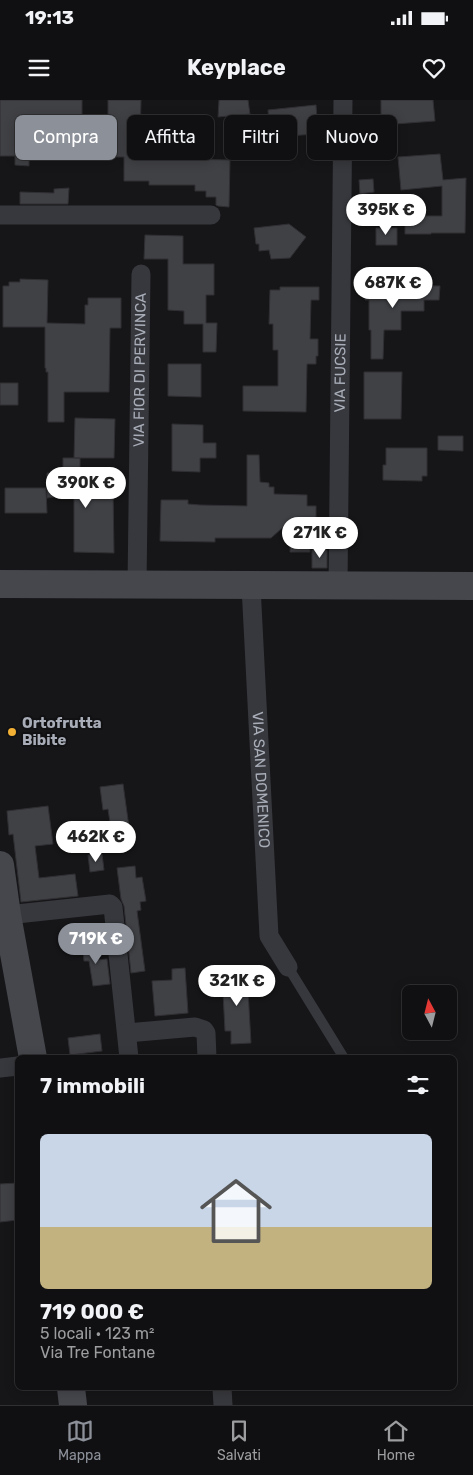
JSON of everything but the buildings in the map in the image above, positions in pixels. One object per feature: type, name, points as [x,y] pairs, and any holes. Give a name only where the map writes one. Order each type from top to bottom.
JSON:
[{"type":"street","name":"VIA FUCSIE","points":[[338,585],[343,100]]},
{"type":"street","points":[[0,215],[210,215]]},
{"type":"street","name":"VIA FIOR DI PERVINCA","points":[[137,586],[141,274]]},
{"type":"street","points":[[0,584],[473,586]]},
{"type":"street","name":"VIA SAN DOMENICO","points":[[251,586],[269,936],[288,967]]},
{"type":"street","points":[[0,865],[5,912],[32,1055]]},
{"type":"street","points":[[5,912],[110,904],[113,907],[129,1055]]},
{"type":"street","points":[[127,1033],[195,1027],[204,1030],[206,1033],[207,1055]]},
{"type":"street","points":[[0,1068],[15,1066]]},
{"type":"street","points":[[71,1390],[73,1405]]},
{"type":"street","points":[[222,1390],[223,1405]]},
{"type":"lane","points":[[288,967],[342,1055]]},
{"type":"place","name":"Ortofrutta Bibite","points":[[12,732]]}]
